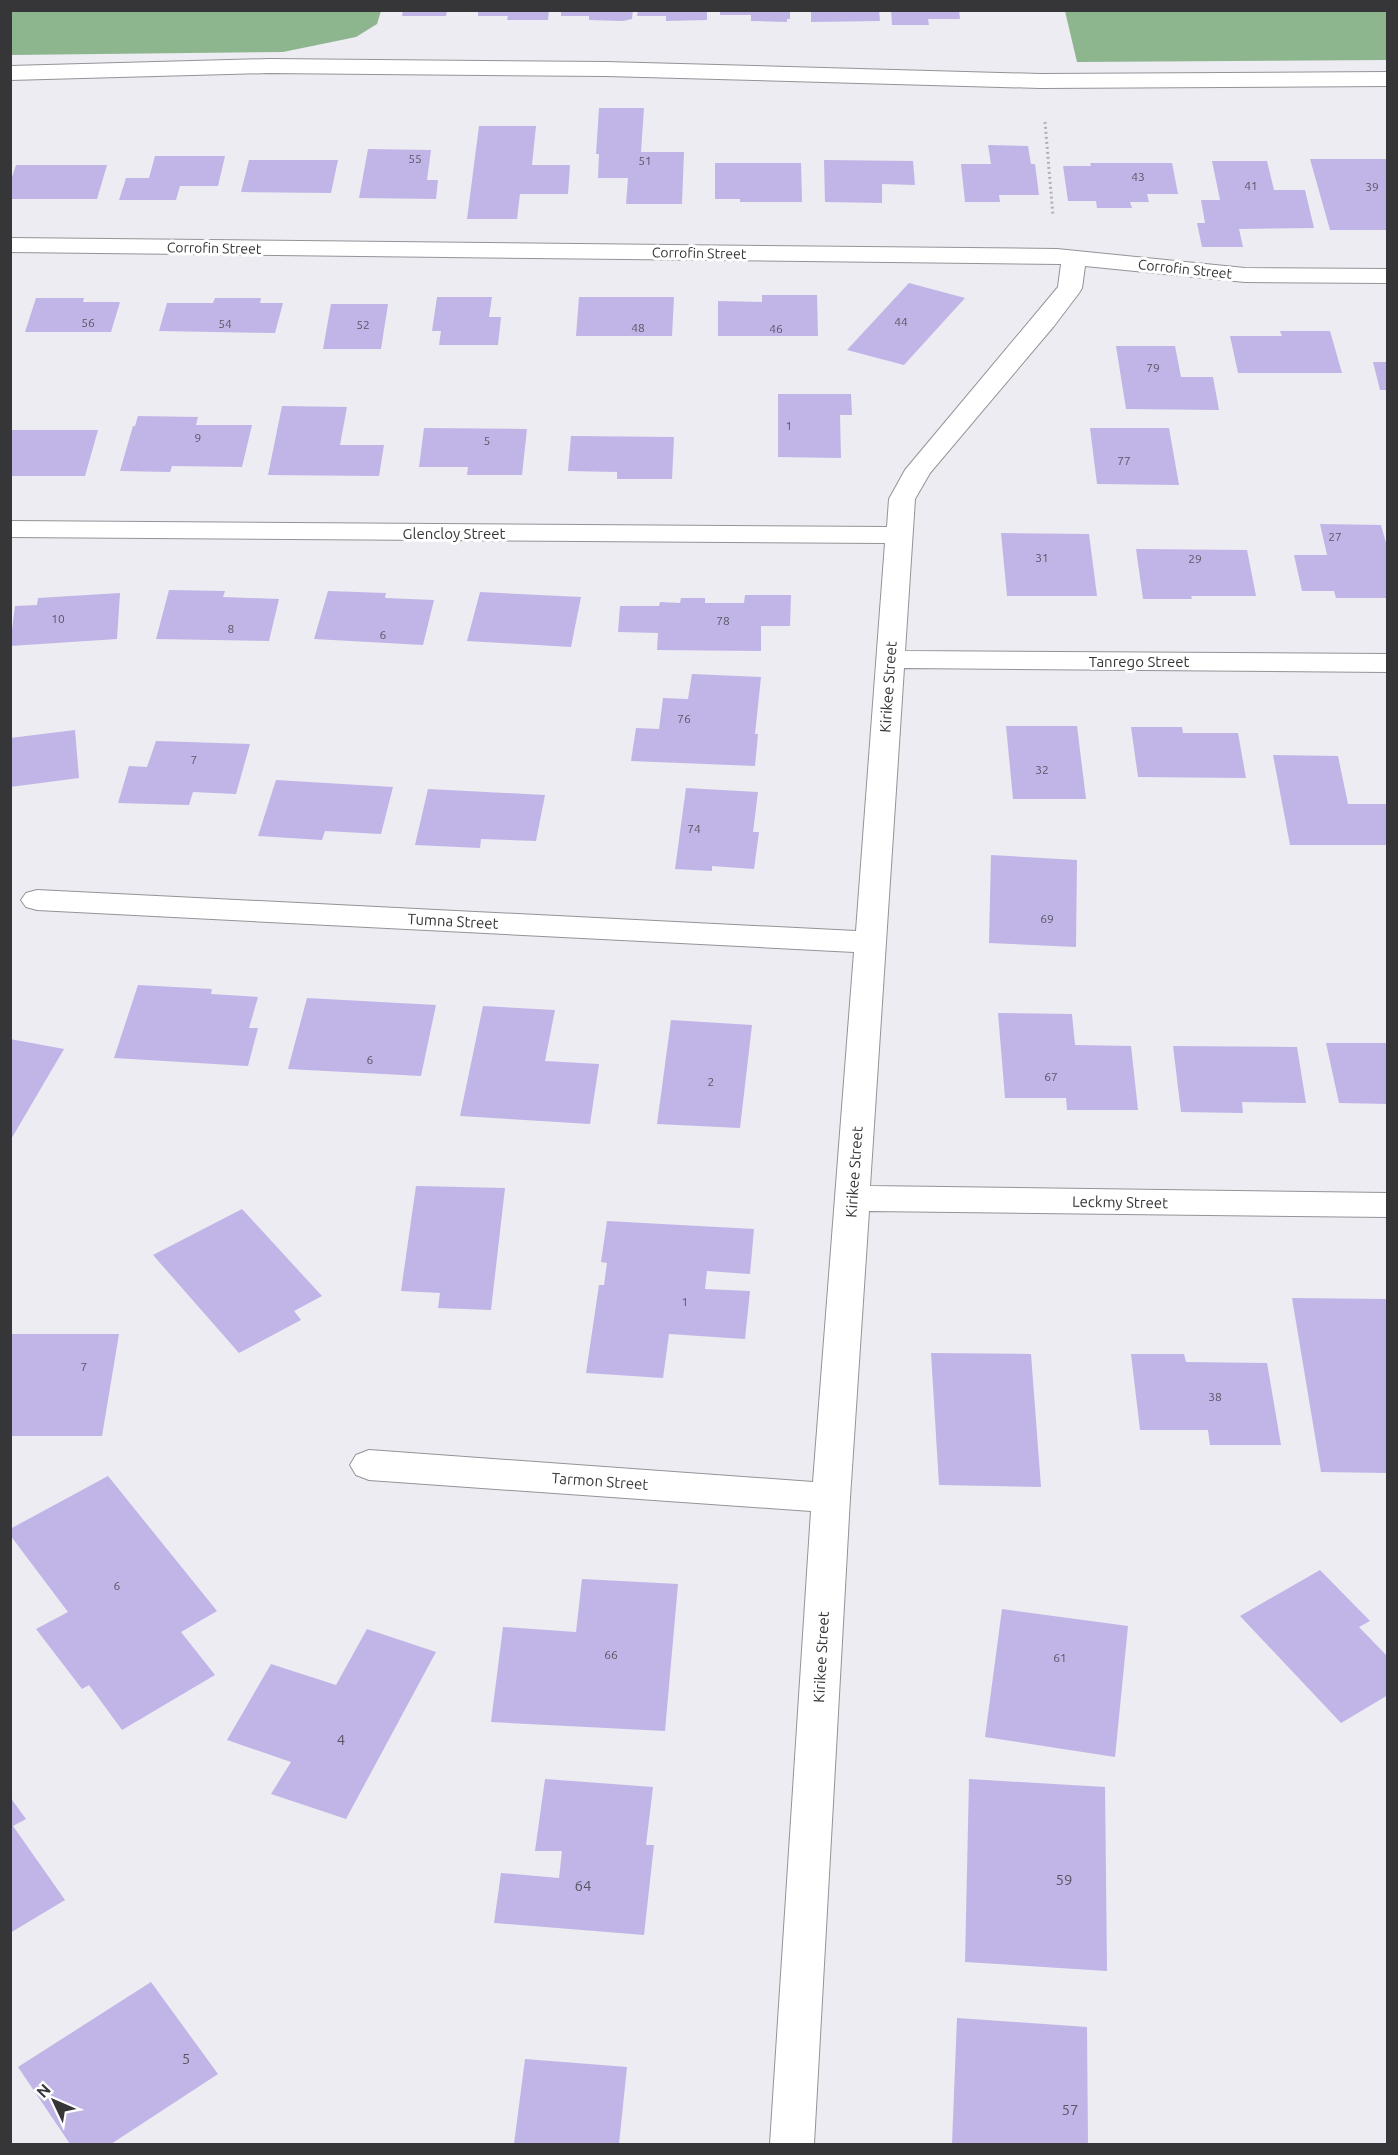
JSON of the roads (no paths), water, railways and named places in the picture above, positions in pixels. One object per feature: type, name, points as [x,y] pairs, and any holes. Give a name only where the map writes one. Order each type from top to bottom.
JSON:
[{"type":"street","points":[[10,73],[269,66],[606,69],[1040,81],[1388,79]]},
{"type":"street","name":"Corrofin Street","points":[[10,245],[1065,257],[1245,275],[1388,276]]},
{"type":"street","name":"Kirikee Street","points":[[792,2145],[831,1498],[902,499],[918,470],[1045,321],[1070,288],[1065,257]]},
{"type":"street","name":"Glencloy Street","points":[[10,529],[898,535]]},
{"type":"street","name":"Tanrego Street","points":[[890,659],[1388,663]]},
{"type":"street","name":"Tumna Street","points":[[37,900],[870,942]]},
{"type":"street","name":"Leckmy Street","points":[[852,1198],[1388,1205]]},
{"type":"street","name":"Tarmon Street","points":[[369,1465],[831,1498]]}]
